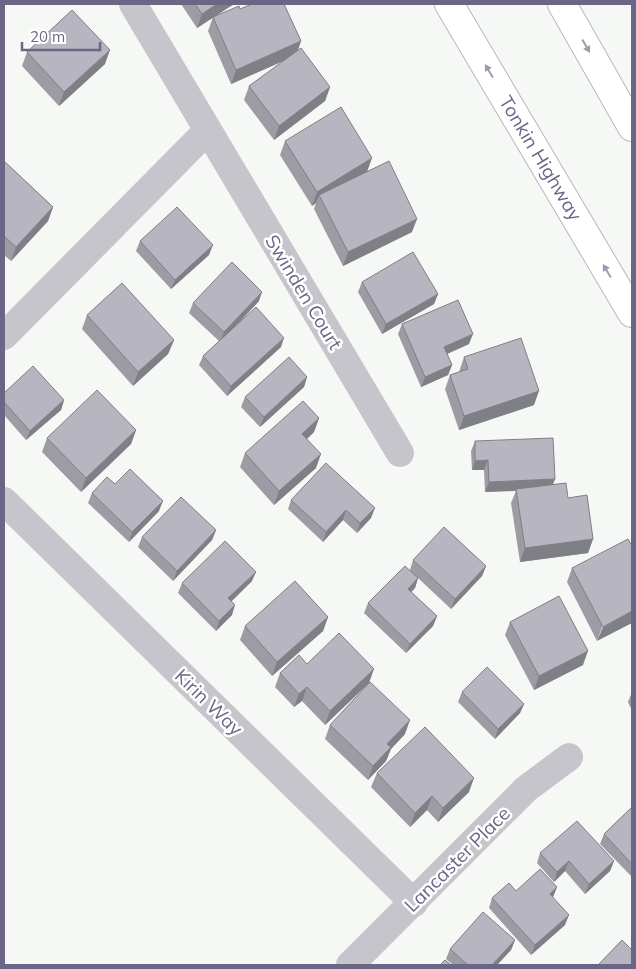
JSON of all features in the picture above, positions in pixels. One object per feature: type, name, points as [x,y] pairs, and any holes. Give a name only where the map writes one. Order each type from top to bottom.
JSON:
[{"type":"highway","name":"Tonkin Highway","points":[[450,4],[632,313]]},
{"type":"highway","points":[[562,4],[632,127]]},
{"type":"street","name":"Swinden Court","points":[[133,4],[400,453]]},
{"type":"street","points":[[4,336],[207,131]]},
{"type":"street","name":"Kirin Way","points":[[4,501],[414,903]]},
{"type":"street","name":"Lancaster Place","points":[[350,965],[526,789],[569,757]]},
{"type":"building","points":[[195,4],[217,4],[202,14]]},
{"type":"building","points":[[252,4],[284,4],[301,41],[236,70],[213,17],[239,6],[240,9]]},
{"type":"building","points":[[72,10],[110,50],[64,92],[27,52]]},
{"type":"building","points":[[301,48],[330,87],[279,126],[249,86]]},
{"type":"building","points":[[341,107],[372,158],[317,192],[285,141]]},
{"type":"building","points":[[4,161],[53,207],[16,247],[4,236]]},
{"type":"building","points":[[389,161],[417,219],[348,252],[319,195]]},
{"type":"building","points":[[177,207],[213,245],[175,280],[140,241]]},
{"type":"building","points":[[413,252],[438,294],[386,324],[362,282]]},
{"type":"building","points":[[232,262],[262,292],[224,332],[193,303]]},
{"type":"building","points":[[122,283],[174,340],[138,372],[87,315]]},
{"type":"building","points":[[458,300],[473,334],[444,347],[452,365],[425,377],[402,324]]},
{"type":"building","points":[[256,307],[284,338],[231,386],[203,356]]},
{"type":"building","points":[[521,338],[539,391],[464,416],[450,375],[468,369],[464,357]]},
{"type":"building","points":[[289,357],[307,377],[264,417],[245,397]]},
{"type":"building","points":[[33,366],[64,400],[30,431],[4,402],[4,393]]},
{"type":"building","points":[[97,390],[136,430],[86,478],[47,438]]},
{"type":"building","points":[[303,401],[319,418],[302,434],[321,454],[279,491],[245,453]]},
{"type":"building","points":[[553,438],[555,479],[489,482],[488,460],[475,461],[475,441]]},
{"type":"building","points":[[326,463],[375,508],[360,523],[346,510],[326,532],[291,500]]},
{"type":"building","points":[[130,469],[163,501],[132,532],[92,493],[107,477],[115,484]]},
{"type":"building","points":[[566,483],[568,498],[587,495],[593,539],[525,548],[516,489]]},
{"type":"building","points":[[181,497],[216,530],[177,571],[142,537]]},
{"type":"building","points":[[444,527],[486,566],[455,599],[413,560]]},
{"type":"building","points":[[628,539],[632,546],[632,611],[603,627],[572,568]]},
{"type":"building","points":[[225,541],[256,572],[228,598],[235,605],[219,621],[182,583]]},
{"type":"building","points":[[405,566],[418,578],[408,589],[437,616],[410,644],[368,603]]},
{"type":"building","points":[[295,581],[328,617],[277,662],[245,626]]},
{"type":"building","points":[[559,596],[588,651],[539,676],[510,622]]},
{"type":"building","points":[[339,633],[374,669],[330,711],[307,687],[299,694],[280,673],[299,655],[307,664]]},
{"type":"building","points":[[487,667],[524,704],[498,729],[462,692]]},
{"type":"building","points":[[370,682],[410,720],[387,744],[391,747],[373,766],[330,725]]},
{"type":"building","points":[[425,727],[474,778],[443,808],[432,796],[415,813],[377,773]]},
{"type":"building","points":[[632,807],[632,864],[604,834]]},
{"type":"building","points":[[577,821],[614,861],[589,884],[569,861],[557,872],[540,853]]},
{"type":"building","points":[[540,869],[557,887],[550,894],[569,915],[535,945],[492,898],[509,883],[516,891]]},
{"type":"building","points":[[483,912],[515,940],[492,965],[468,965],[450,949]]},
{"type":"building","points":[[622,940],[632,950],[632,965],[598,965]]},
{"type":"building","points":[[445,960],[451,965],[440,965]]}]
